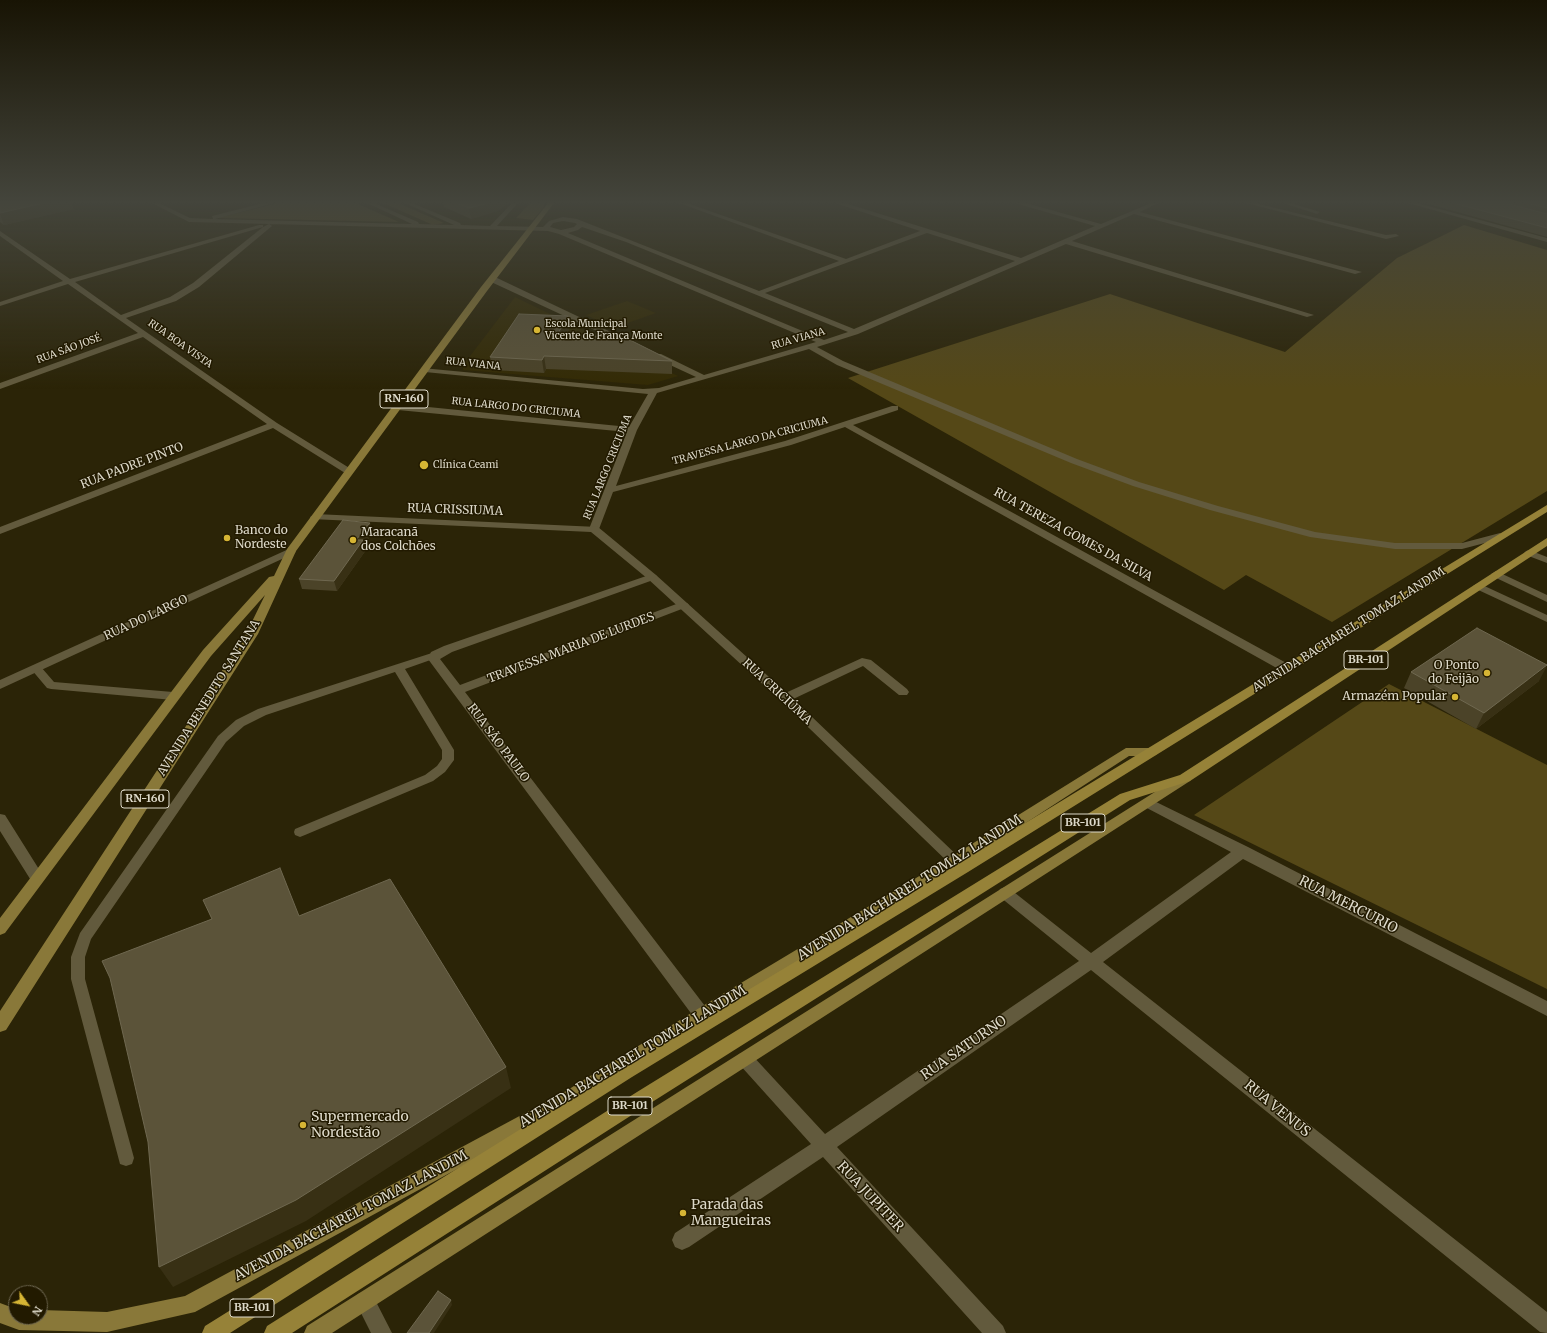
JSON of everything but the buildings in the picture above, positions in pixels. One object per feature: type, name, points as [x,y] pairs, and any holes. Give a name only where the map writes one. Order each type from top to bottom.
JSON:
[{"type":"highway","name":"AVENIDA BACHAREL TOMAZ LANDIM","points":[[1151,752],[1547,508]]},
{"type":"highway","name":"BR-101","points":[[274,1333],[637,1102],[1125,797],[1184,778],[1547,541]]},
{"type":"highway","name":"AVENIDA BACHAREL TOMAZ LANDIM","points":[[212,1333],[959,864]]},
{"type":"main road","name":"AVENIDA BENEDITO SANTANA","points":[[0,1025],[252,634],[291,551],[348,471],[398,407],[503,265]]},
{"type":"main road","name":"AVENIDA BENEDITO SANTANA","points":[[0,930],[172,696],[206,653],[282,569]]},
{"type":"main road","name":"AVENIDA BACHAREL TOMAZ LANDIM","points":[[0,1313],[20,1320],[107,1322],[188,1304],[572,1097],[702,1015],[959,864],[1126,752],[1151,752]]},
{"type":"main road","name":"BR-101","points":[[750,1056],[1184,778]]},
{"type":"main road","points":[[314,1333],[750,1056]]},
{"type":"street","name":"RUA BOA VISTA","points":[[45,265],[145,333],[274,425],[348,471]]},
{"type":"street","points":[[0,304],[124,265]]},
{"type":"street","points":[[122,317],[173,299],[196,286],[221,265]]},
{"type":"street","points":[[640,265],[824,343]]},
{"type":"street","points":[[691,265],[855,332]]},
{"type":"street","points":[[760,293],[832,265]]},
{"type":"street","name":"RUA VIANA","points":[[425,370],[653,392],[811,347],[855,332],[1008,265]]},
{"type":"street","points":[[1145,265],[1310,315]]},
{"type":"street","points":[[1333,265],[1358,272]]},
{"type":"street","points":[[492,279],[639,348]]},
{"type":"street","name":"RUA SÃO JOSÉ","points":[[0,386],[145,333]]},
{"type":"street","points":[[811,347],[840,363],[1074,461],[1156,491],[1221,510],[1314,535],[1395,546],[1462,546],[1500,536]]},
{"type":"street","points":[[654,354],[703,377]]},
{"type":"street","name":"RUA LARGO CRICIUMA","points":[[594,529],[632,430],[653,392]]},
{"type":"street","name":"RUA LARGO DO CRICIUMA","points":[[398,407],[632,430]]},
{"type":"street","name":"TRAVESSA LARGO DA CRICIUMA","points":[[610,490],[788,443],[847,425],[895,408]]},
{"type":"street","name":"RUA PADRE PINTO","points":[[0,531],[274,425]]},
{"type":"street","name":"RUA TEREZA GOMES DA SILVA","points":[[847,425],[1286,668]]},
{"type":"street","name":"RUA CRISSIUMA","points":[[315,517],[594,529]]},
{"type":"street","name":"RUA CRICIÚMA","points":[[594,529],[652,577],[785,698],[959,864]]},
{"type":"street","name":"RUA DO LARGO","points":[[0,685],[291,551]]},
{"type":"street","points":[[435,655],[448,649],[652,577]]},
{"type":"street","points":[[1478,586],[1547,619]]},
{"type":"street","name":"TRAVESSA MARIA DE LURDES","points":[[459,690],[683,605]]},
{"type":"street","name":"RUA SÃO PAULO","points":[[435,655],[435,662],[459,690],[702,1015]]},
{"type":"street","points":[[785,698],[862,662],[867,663],[903,692]]},
{"type":"street","name":"RUA MERCURIO","points":[[1148,802],[1547,1009]]},
{"type":"street","points":[[0,818],[37,878]]},
{"type":"street","name":"RUA SATURNO","points":[[682,1240],[823,1146],[1092,961],[1243,851]]},
{"type":"street","name":"RUA VENUS","points":[[1005,893],[1547,1325]]},
{"type":"street","name":"RUA JUPITER","points":[[750,1056],[823,1146],[996,1333]]},
{"type":"street","points":[[365,1301],[382,1333]]},
{"type":"lane","points":[[1529,552],[1547,560]]},
{"type":"lane","points":[[1496,574],[1547,598]]},
{"type":"lane","points":[[126,1158],[78,979],[78,957],[85,937],[222,739],[240,723],[262,712],[435,655]]},
{"type":"lane","points":[[300,832],[429,778],[441,769],[448,760],[448,750],[398,667]]},
{"type":"lane","points":[[37,668],[51,685],[172,696]]},
{"type":"shaded area","points":[[1388,265],[1547,265],[1547,491],[1332,622],[1246,575],[1224,590],[848,378],[1110,294],[1285,352]]},
{"type":"shaded area","name":"Escola Municipal Vicente de França Monte","points":[[515,297],[678,376],[648,385],[463,370],[464,364]]},
{"type":"shaded area","points":[[627,301],[656,313],[614,328],[586,315]]},
{"type":"shaded area","points":[[1389,684],[1547,765],[1547,989],[1194,815]]},
{"type":"place","name":"Escola Municipal Vicente de França Monte","points":[[537,330]]},
{"type":"place","name":"Clínica Ceami","points":[[424,465]]},
{"type":"place","name":"Banco do Nordeste","points":[[227,538]]},
{"type":"place","name":"Maracanã dos Colchões","points":[[353,540]]},
{"type":"place","name":"O Ponto do Feijão","points":[[1487,673]]},
{"type":"place","name":"Armazém Popular","points":[[1455,697]]},
{"type":"place","name":"Supermercado Nordestão","points":[[303,1125]]},
{"type":"place","name":"Parada das Mangueiras","points":[[683,1213]]}]
